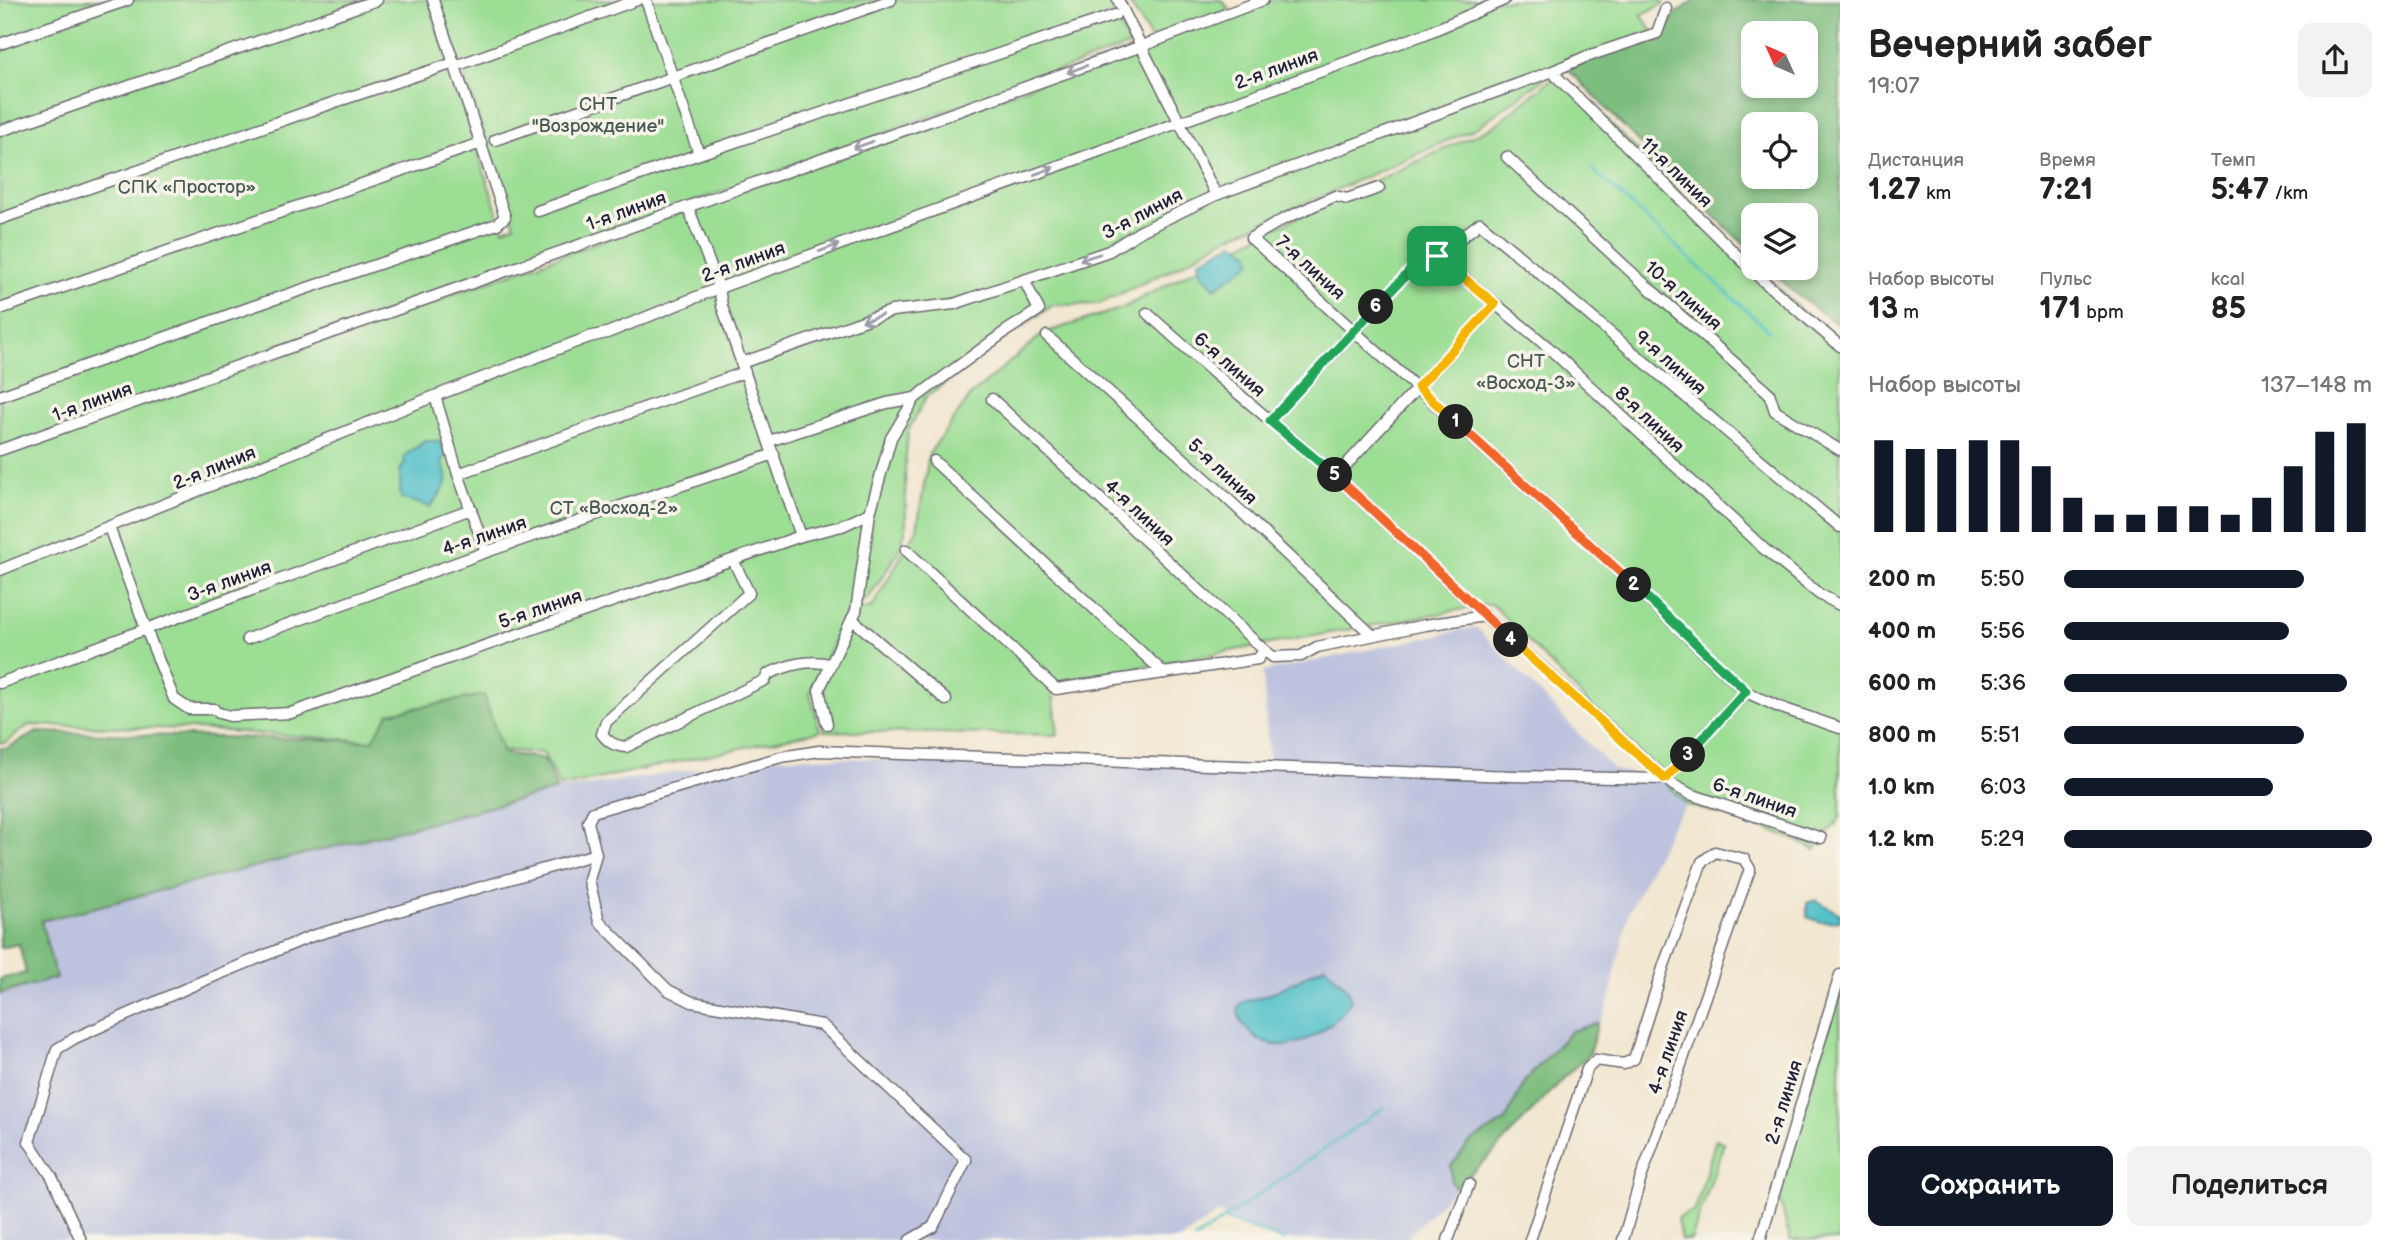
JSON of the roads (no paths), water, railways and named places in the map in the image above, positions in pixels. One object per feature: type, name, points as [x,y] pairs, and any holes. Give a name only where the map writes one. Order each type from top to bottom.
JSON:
[{"type":"street","points":[[0,44],[128,0]]},
{"type":"street","points":[[0,131],[377,0]]},
{"type":"street","points":[[0,396],[497,224],[505,217],[458,64],[433,0]]},
{"type":"street","points":[[0,219],[341,100],[458,64],[624,2],[637,0]]},
{"type":"street","points":[[646,0],[699,153]]},
{"type":"street","points":[[495,140],[891,0]]},
{"type":"street","points":[[1118,0],[1216,195]]},
{"type":"street","name":"1-я линия","points":[[0,450],[1142,46],[1263,0]]},
{"type":"street","name":"2-я линия","points":[[0,570],[589,337],[607,333],[719,288],[1425,34],[1504,0]]},
{"type":"street","name":"3-я линия","points":[[458,474],[891,311],[954,304],[1109,251],[1141,231],[1216,195],[1555,73],[1586,57],[1657,33],[1666,8]]},
{"type":"street","points":[[538,211],[699,153],[1115,15]]},
{"type":"street","name":"11-я линия","points":[[1555,73],[1762,280],[1840,346]]},
{"type":"street","points":[[0,309],[481,143]]},
{"type":"street","name":"10-я линия","points":[[1507,157],[1641,281],[1769,393],[1775,411],[1840,450]]},
{"type":"street","name":"7-я линия","points":[[1379,188],[1347,199],[1335,197],[1282,220],[1251,238],[1592,546],[1746,691],[1779,707],[1840,728]]},
{"type":"street","points":[[688,207],[719,288],[722,306],[801,536]]},
{"type":"street","name":"9-я линия","points":[[1437,256],[1480,223],[1840,527]]},
{"type":"street","points":[[1270,421],[1424,256],[1437,256]]},
{"type":"street","name":"8-я линия","points":[[1437,256],[1548,347],[1763,548],[1819,594],[1840,605]]},
{"type":"street","points":[[827,724],[819,690],[854,615],[870,513],[891,438],[915,398],[1039,310],[1024,280]]},
{"type":"street","points":[[1336,476],[1495,304]]},
{"type":"street","name":"6-я линия","points":[[1147,313],[1336,476],[1665,779],[1690,794],[1821,838]]},
{"type":"street","name":"5-я линия","points":[[1047,336],[1215,487],[1372,635]]},
{"type":"street","points":[[435,396],[458,474],[486,552]]},
{"type":"street","points":[[769,441],[887,403],[915,398]]},
{"type":"street","name":"4-я линия","points":[[992,399],[1264,650]]},
{"type":"street","name":"4-я линия","points":[[247,639],[486,552],[774,454]]},
{"type":"street","points":[[934,461],[1164,673]]},
{"type":"street","name":"3-я линия","points":[[0,683],[471,509]]},
{"type":"street","name":"5-я линия","points":[[109,527],[174,699],[189,709],[216,711],[230,716],[291,713],[801,536],[842,526],[870,513]]},
{"type":"street","points":[[906,550],[1056,689],[1258,659],[1264,650],[1273,657],[1301,656],[1317,647],[1485,615]]},
{"type":"street","points":[[733,560],[749,593],[606,723],[603,734],[608,741],[616,746],[626,747],[765,680],[768,674],[777,670],[803,662],[830,664]]},
{"type":"street","points":[[854,615],[946,700]]},
{"type":"street","points":[[910,1240],[933,1227],[966,1160],[822,1025],[692,1002],[667,990],[599,921],[589,880],[596,854],[589,822],[593,812],[782,757],[819,751],[1665,779],[1746,691]]},
{"type":"street","name":"4-я линия","points":[[1530,1240],[1587,1069],[1596,1060],[1625,1064],[1634,1059],[1664,965],[1702,862],[1715,852],[1744,859],[1750,869],[1640,1181],[1623,1240]]},
{"type":"street","points":[[81,1240],[52,1177],[29,1142],[57,1049],[75,1038],[205,980],[312,936],[596,854]]},
{"type":"street","name":"2-я линия","points":[[1759,1240],[1840,975]]},
{"type":"street","points":[[1448,1240],[1469,1184]]},
{"type":"water","points":[[1234,242],[1249,252],[1252,262],[1215,288],[1202,274],[1199,261]]},
{"type":"water","points":[[424,441],[438,441],[445,448],[442,462],[446,476],[445,486],[430,507],[401,498],[400,495],[400,470],[405,463],[404,456]]},
{"type":"water","points":[[1816,900],[1840,914],[1839,921],[1820,922],[1807,917],[1807,903]]},
{"type":"water","points":[[1325,966],[1348,989],[1351,1001],[1325,1029],[1308,1039],[1281,1045],[1264,1042],[1245,1026],[1239,1014],[1243,1002],[1276,991]]},
{"type":"waterway","points":[[1591,168],[1769,331]]},
{"type":"waterway","points":[[1194,1240],[1383,1108]]},
{"type":"waterway","points":[[1224,1219],[1284,1240]]},
{"type":"park label","name":"СНТ \"Возрождение\"","points":[[598,114]]},
{"type":"park label","name":"СПК «Простор»","points":[[187,186]]},
{"type":"park label","name":"СНТ «Восход-3»","points":[[1526,371]]},
{"type":"park label","name":"СТ «Восход-2»","points":[[614,507]]}]
